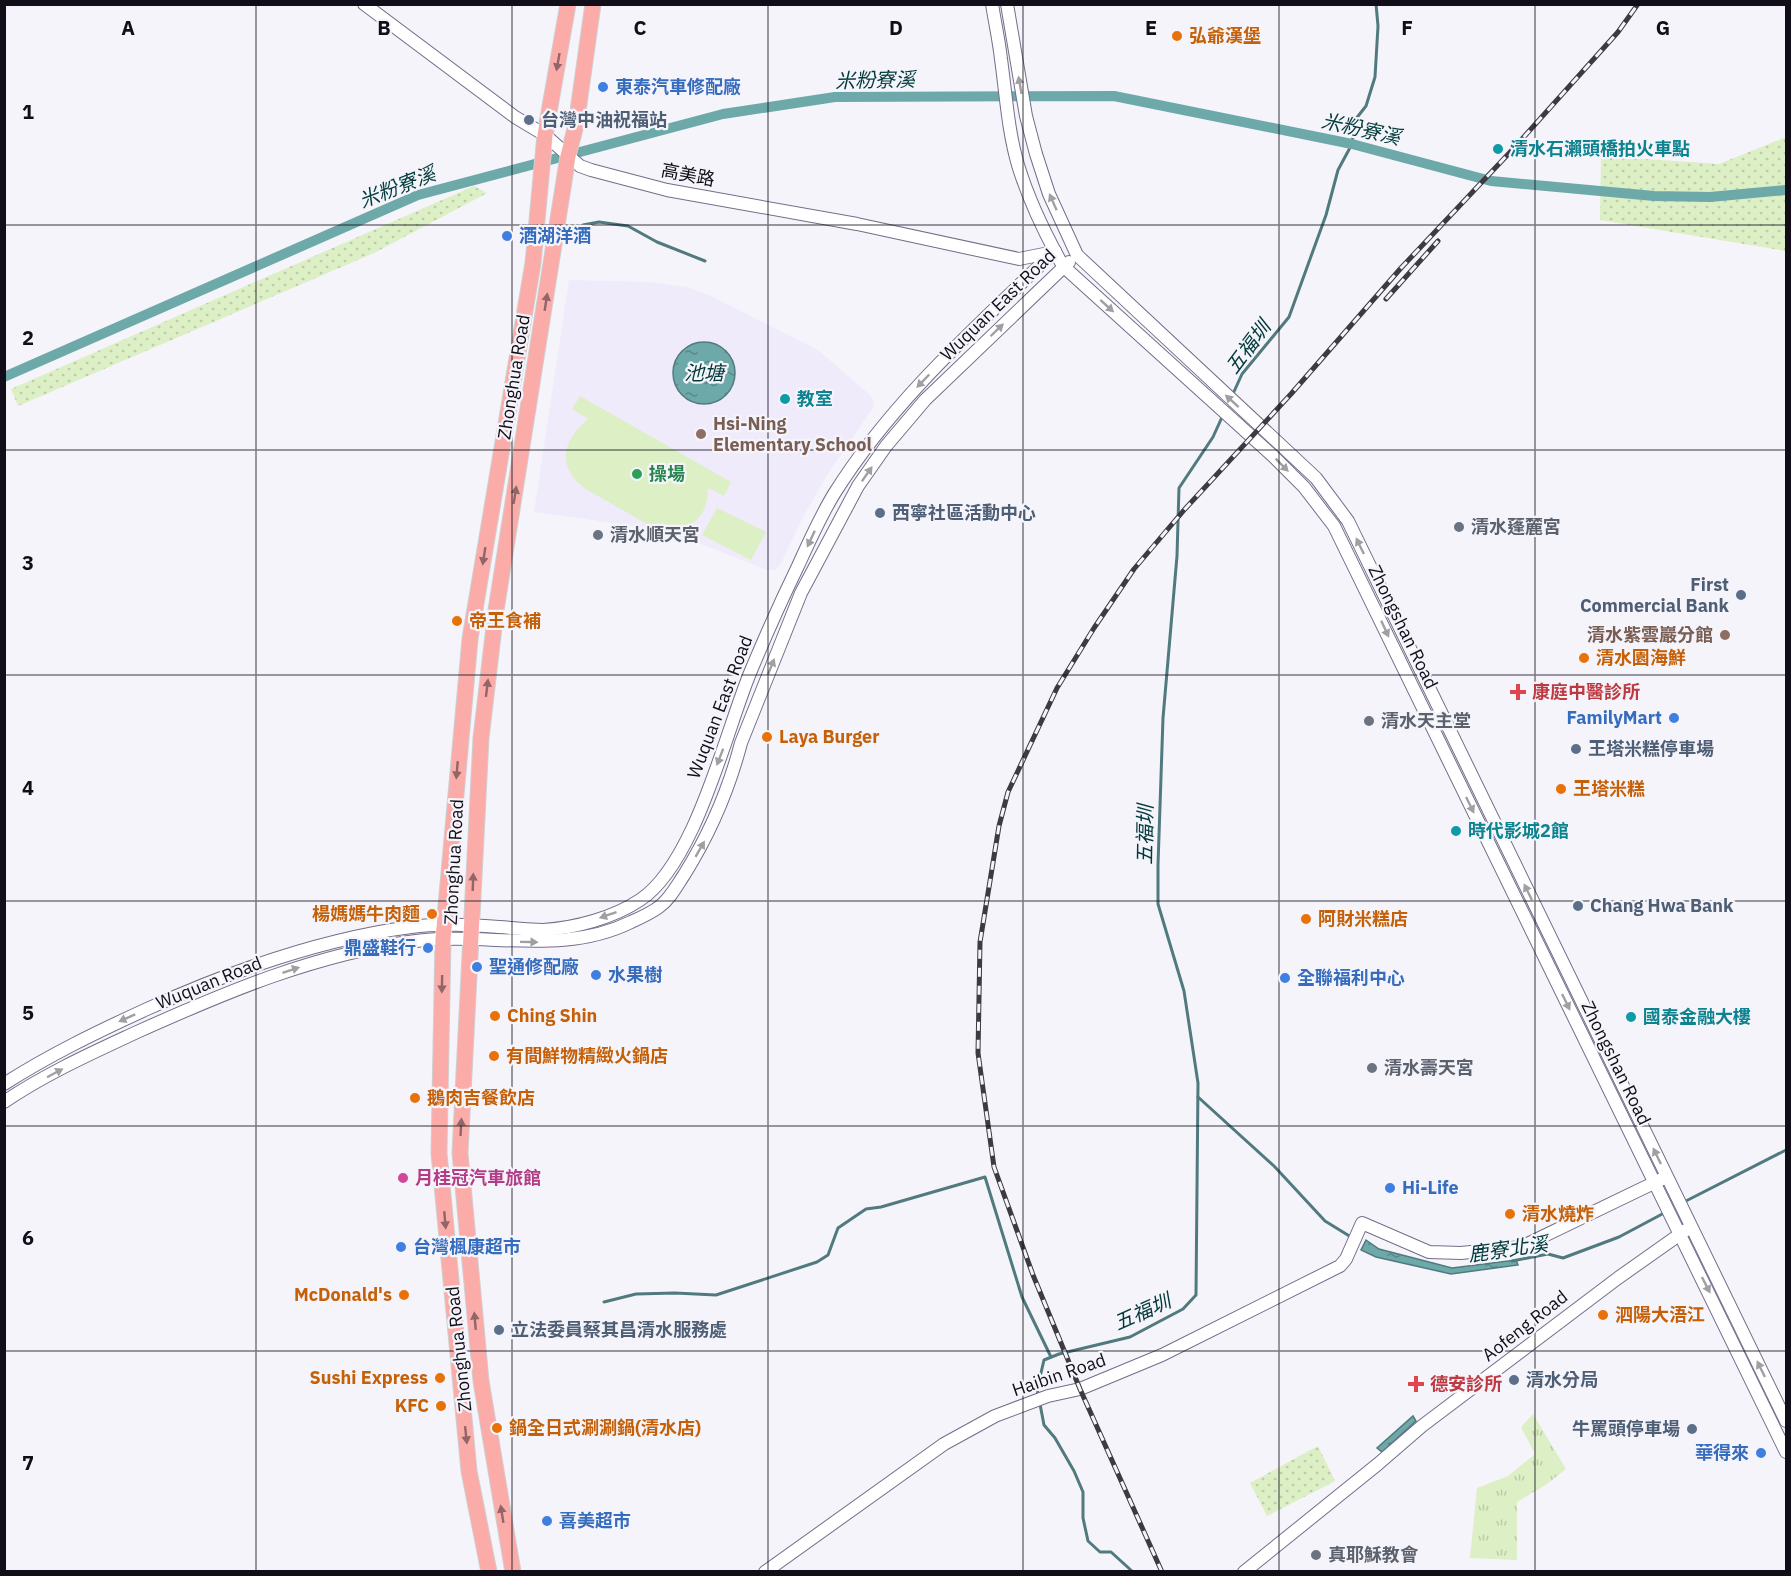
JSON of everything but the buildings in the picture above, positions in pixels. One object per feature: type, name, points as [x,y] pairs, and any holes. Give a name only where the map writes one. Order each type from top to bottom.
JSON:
[{"type":"main road","points":[[546,137],[568,4]]},
{"type":"main road","name":"Zhonghua Road","points":[[513,1572],[481,1381],[460,1153],[471,933],[481,738],[492,647],[574,161],[576,125],[593,4]]},
{"type":"main road","name":"Zhonghua Road","points":[[489,1572],[469,1471],[439,1153],[443,932],[470,639],[533,263],[546,137]]},
{"type":"street","name":"高美路","points":[[364,4],[515,117],[546,137],[574,161],[667,190],[857,224],[1019,259],[1055,251]]},
{"type":"street","name":"Zhongshan Road","points":[[992,4],[1001,57],[1007,117],[1017,164],[1033,209],[1055,251],[1064,266],[1274,456],[1304,487],[1334,526],[1786,1452]]},
{"type":"street","name":"Zhongshan Road","points":[[1007,4],[1026,116],[1049,194],[1077,255],[1316,477],[1348,521],[1786,1421]]},
{"type":"street","name":"Wuquan East Road","points":[[443,932],[541,930],[573,926],[617,912],[658,886],[671,867],[698,816],[750,674],[792,577],[822,513],[834,494],[898,406],[972,332],[1055,251],[1077,255]]},
{"type":"street","name":"Wuquan East Road","points":[[471,933],[541,942],[577,940],[617,929],[658,908],[669,898],[705,841],[735,765],[741,742],[801,593],[858,486],[886,446],[926,400],[1077,255]]},
{"type":"street","name":"Wuquan Road","points":[[4,1084],[46,1057],[100,1030],[266,961],[365,935],[413,927],[443,932]]},
{"type":"street","name":"Wuquan Road","points":[[4,1102],[97,1050],[248,984],[319,961],[416,941],[443,932]]},
{"type":"street","points":[[1655,1183],[1666,1176]]},
{"type":"street","name":"Haibin Road","points":[[765,1572],[944,1444],[995,1416],[1048,1396],[1080,1389],[1162,1355],[1340,1266],[1362,1223],[1429,1252],[1461,1253],[1521,1247],[1655,1183]]},
{"type":"street","name":"Aofeng Road","points":[[1244,1572],[1422,1426],[1680,1233],[1692,1227]]},
{"type":"shaded area","name":"Hsi-Ning Elementary School","points":[[569,280],[649,282],[687,287],[711,296],[818,350],[870,395],[874,401],[873,408],[827,475],[780,565],[775,570],[767,570],[693,541],[628,525],[534,512]]},
{"type":"green space","points":[[1786,137],[1786,251],[1600,220],[1601,156],[1719,164]]},
{"type":"green space","points":[[474,186],[487,193],[374,253],[18,406],[11,389]]},
{"type":"green space","points":[[580,396],[731,482],[724,496],[708,488],[707,501],[697,520],[690,525],[670,529],[647,524],[584,488],[575,479],[566,462],[568,444],[588,419],[572,409]]},
{"type":"green space","points":[[717,508],[766,532],[751,560],[702,535]]},
{"type":"green space","points":[[1533,1414],[1566,1469],[1547,1484],[1517,1502],[1517,1560],[1470,1558],[1477,1488],[1508,1476],[1535,1454],[1521,1427]]},
{"type":"green space","points":[[1318,1446],[1335,1481],[1267,1516],[1250,1483]]},
{"type":"water","name":"池塘","points":[[698,342],[710,342],[726,351],[733,361],[735,373],[733,385],[726,395],[710,404],[698,404],[687,399],[678,390],[673,379],[673,367],[678,356],[687,347]]},
{"type":"water","points":[[1366,1240],[1379,1249],[1452,1268],[1516,1260],[1518,1265],[1451,1274],[1376,1257],[1361,1250]]},
{"type":"water","points":[[1413,1416],[1416,1421],[1382,1452],[1377,1448]]},
{"type":"waterway","name":"五福圳","points":[[1232,396],[1242,374],[1289,317],[1326,215],[1338,170],[1352,144],[1355,120],[1366,106],[1375,77],[1378,26],[1376,4]]},
{"type":"waterway","name":"米粉寮溪","points":[[4,377],[418,195],[723,114],[835,97],[1114,96],[1352,144],[1491,181],[1654,196],[1710,197],[1786,190]]},
{"type":"waterway","points":[[583,225],[599,222],[628,226],[657,242],[705,261]]},
{"type":"waterway","name":"五福圳","points":[[1039,1397],[1037,1390],[1044,1360],[1059,1354],[1130,1337],[1183,1309],[1196,1295],[1198,1083],[1184,991],[1158,904],[1158,865],[1163,718],[1177,556],[1179,488],[1213,437],[1223,415]]},
{"type":"waterway","name":"鹿寮北溪","points":[[1198,1097],[1274,1166],[1325,1221],[1351,1237]]},
{"type":"waterway","name":"鹿寮北溪","points":[[1682,1203],[1786,1150]]},
{"type":"waterway","points":[[604,1302],[636,1294],[716,1295],[817,1262],[828,1255],[838,1228],[866,1209],[881,1207],[985,1177],[1022,1297],[1051,1357]]},
{"type":"waterway","name":"鹿寮北溪","points":[[1512,1261],[1548,1254],[1563,1258],[1619,1237],[1666,1212]]},
{"type":"waterway","name":"五福圳","points":[[1040,1404],[1044,1425],[1055,1438],[1083,1492],[1083,1518],[1088,1541],[1100,1552],[1111,1552],[1133,1572]]},
{"type":"railway","points":[[1162,1572],[1080,1389],[1033,1275],[994,1167],[978,1053],[980,942],[999,826],[1008,792],[1057,688],[1134,569],[1401,268],[1514,148],[1618,32],[1638,4]]},
{"type":"railway","points":[[1386,299],[1438,241]]},
{"type":"place","name":"弘爺漢堡","points":[[1177,36]]},
{"type":"place","name":"東泰汽車修配廠","points":[[603,87]]},
{"type":"place","name":"台灣中油祝福站","points":[[529,120]]},
{"type":"place","name":"清水石瀨頭橋拍火車點","points":[[1498,149]]},
{"type":"place","name":"酒湖洋酒","points":[[507,236]]},
{"type":"place","name":"教室","points":[[785,399]]},
{"type":"place","name":"Hsi-Ning Elementary School","points":[[701,434]]},
{"type":"place","name":"操場","points":[[637,474]]},
{"type":"place","name":"西寧社區活動中心","points":[[880,513]]},
{"type":"place","name":"清水蓬麓宮","points":[[1459,527]]},
{"type":"place","name":"清水順天宮","points":[[598,535]]},
{"type":"place","name":"First Commercial Bank","points":[[1741,595]]},
{"type":"place","name":"帝王食補","points":[[457,621]]},
{"type":"place","name":"清水紫雲巖分館","points":[[1725,635]]},
{"type":"place","name":"清水園海鮮","points":[[1584,658]]},
{"type":"place","name":"康庭中醫診所","points":[[1518,692]]},
{"type":"place","name":"FamilyMart","points":[[1674,718]]},
{"type":"place","name":"清水天主堂","points":[[1369,721]]},
{"type":"place","name":"Laya Burger","points":[[767,737]]},
{"type":"place","name":"王塔米糕停車場","points":[[1576,749]]},
{"type":"place","name":"王塔米糕","points":[[1561,789]]},
{"type":"place","name":"時代影城2館","points":[[1456,831]]},
{"type":"place","name":"Chang Hwa Bank","points":[[1578,906]]},
{"type":"place","name":"楊媽媽牛肉麵","points":[[432,914]]},
{"type":"place","name":"阿財米糕店","points":[[1306,919]]},
{"type":"place","name":"鼎盛鞋行","points":[[428,948]]},
{"type":"place","name":"聖通修配廠","points":[[477,967]]},
{"type":"place","name":"水果樹","points":[[596,975]]},
{"type":"place","name":"全聯福利中心","points":[[1285,978]]},
{"type":"place","name":"Ching Shin","points":[[495,1016]]},
{"type":"place","name":"國泰金融大樓","points":[[1631,1017]]},
{"type":"place","name":"有間鮮物精緻火鍋店","points":[[494,1056]]},
{"type":"place","name":"清水壽天宮","points":[[1372,1068]]},
{"type":"place","name":"鵝肉吉餐飲店","points":[[415,1098]]},
{"type":"place","name":"月桂冠汽車旅館","points":[[403,1178]]},
{"type":"place","name":"Hi-Life","points":[[1390,1188]]},
{"type":"place","name":"清水燒炸","points":[[1510,1214]]},
{"type":"place","name":"台灣楓康超市","points":[[401,1247]]},
{"type":"place","name":"McDonald's","points":[[404,1295]]},
{"type":"place","name":"泗陽大浯江","points":[[1603,1315]]},
{"type":"place","name":"立法委員蔡其昌清水服務處","points":[[499,1330]]},
{"type":"place","name":"Sushi Express","points":[[440,1378]]},
{"type":"place","name":"清水分局","points":[[1514,1380]]},
{"type":"place","name":"德安診所","points":[[1416,1384]]},
{"type":"place","name":"KFC","points":[[441,1406]]},
{"type":"place","name":"鍋全日式涮涮鍋(清水店)","points":[[497,1428]]},
{"type":"place","name":"牛罵頭停車場","points":[[1692,1429]]},
{"type":"place","name":"華得來","points":[[1761,1453]]},
{"type":"place","name":"喜美超市","points":[[547,1521]]},
{"type":"place","name":"真耶穌教會","points":[[1316,1555]]}]
